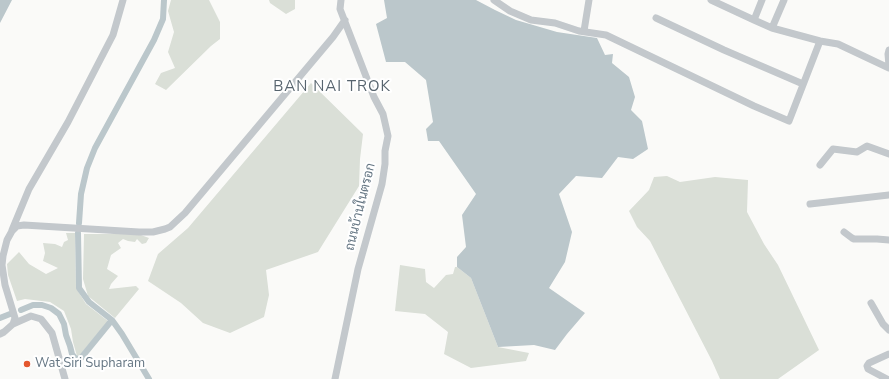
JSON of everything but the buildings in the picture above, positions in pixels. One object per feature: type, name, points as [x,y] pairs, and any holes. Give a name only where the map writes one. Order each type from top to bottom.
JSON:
[{"type":"street","points":[[13,324],[15,318],[5,285],[2,265],[7,240],[30,189],[68,122],[113,35],[123,0]]},
{"type":"street","name":"ถนนบ้านในตรอก","points":[[335,379],[358,269],[382,184],[388,136],[383,114],[374,97],[340,9],[341,0]]},
{"type":"street","points":[[494,0],[510,11],[531,20],[555,23],[579,31],[606,36],[747,103],[789,121],[820,41]]},
{"type":"street","points":[[584,32],[589,0]]},
{"type":"street","points":[[754,20],[762,0]]},
{"type":"street","points":[[772,28],[784,0]]},
{"type":"street","points":[[715,1],[772,28],[820,41],[838,44],[889,67],[889,50]]},
{"type":"street","points":[[656,18],[724,50],[803,84]]},
{"type":"street","points":[[12,231],[17,226],[24,225],[139,232],[153,232],[170,227],[185,213],[333,37],[345,20]]},
{"type":"street","points":[[820,165],[833,149],[857,152],[867,146],[889,154]]},
{"type":"street","points":[[810,204],[889,195]]},
{"type":"street","points":[[844,232],[854,239],[889,240]]},
{"type":"street","points":[[871,303],[883,324],[889,330]]},
{"type":"street","points":[[0,334],[13,324],[30,316],[41,319],[52,333],[65,379]]},
{"type":"street","points":[[887,379],[868,370],[867,366],[869,363],[889,354]]},
{"type":"shaded area","points":[[0,0],[12,0],[0,23]]},
{"type":"shaded area","points":[[171,0],[209,0],[220,22],[220,39],[166,90],[155,84],[161,73],[175,68],[168,52],[174,32],[168,11]]},
{"type":"shaded area","points":[[269,0],[295,0],[295,9],[286,14],[270,3]]},
{"type":"shaded area","points":[[384,0],[476,0],[516,20],[557,32],[597,38],[605,55],[613,54],[612,63],[629,77],[635,97],[631,110],[642,121],[648,149],[633,159],[618,157],[602,178],[576,176],[559,194],[572,232],[565,262],[549,288],[585,313],[555,350],[534,345],[498,347],[471,278],[457,267],[457,257],[466,247],[462,215],[476,194],[439,141],[428,141],[426,129],[433,122],[426,80],[405,62],[386,62],[376,24],[387,18]]},
{"type":"shaded area","points":[[311,83],[363,134],[359,186],[318,252],[266,270],[269,295],[264,317],[230,333],[203,323],[181,303],[148,281],[158,254],[188,228]]},
{"type":"shaded area","points":[[667,176],[680,182],[715,177],[748,180],[747,212],[764,244],[778,265],[819,350],[778,379],[720,379],[650,241],[637,227],[629,211],[649,190],[654,177]]},
{"type":"shaded area","points":[[66,233],[75,233],[76,288],[86,304],[108,321],[80,355],[77,356],[71,329],[64,311],[50,302],[25,299],[17,301],[8,275],[7,264],[19,252],[29,264],[46,274],[58,268],[43,261],[45,253],[43,243],[55,244],[62,247],[64,242],[68,240]]},
{"type":"shaded area","points":[[84,234],[138,234],[149,238],[146,243],[142,244],[137,239],[135,242],[123,239],[118,243],[121,248],[111,255],[107,269],[118,276],[111,284],[109,289],[136,286],[139,289],[115,318],[88,296],[83,279]]},
{"type":"shaded area","points":[[400,265],[425,269],[426,282],[434,288],[446,275],[453,274],[455,267],[457,267],[471,278],[498,347],[529,353],[526,361],[471,368],[444,354],[448,332],[425,314],[395,311]]},
{"type":"waterway","points":[[79,223],[81,194],[87,168],[95,148],[154,40],[163,19],[164,0]]},
{"type":"waterway","points":[[78,233],[79,288],[89,302],[112,320],[149,379]]},
{"type":"waterway","points":[[21,310],[33,305],[42,305],[51,308],[59,314],[64,324],[72,354],[76,359],[81,358],[112,320]]},
{"type":"waterway","points":[[0,318],[10,314]]},
{"type":"place","name":"Wat Siri Supharam","points":[[27,364]]},
{"type":"district","name":"BAN NAI TROK","points":[[332,87]]}]
